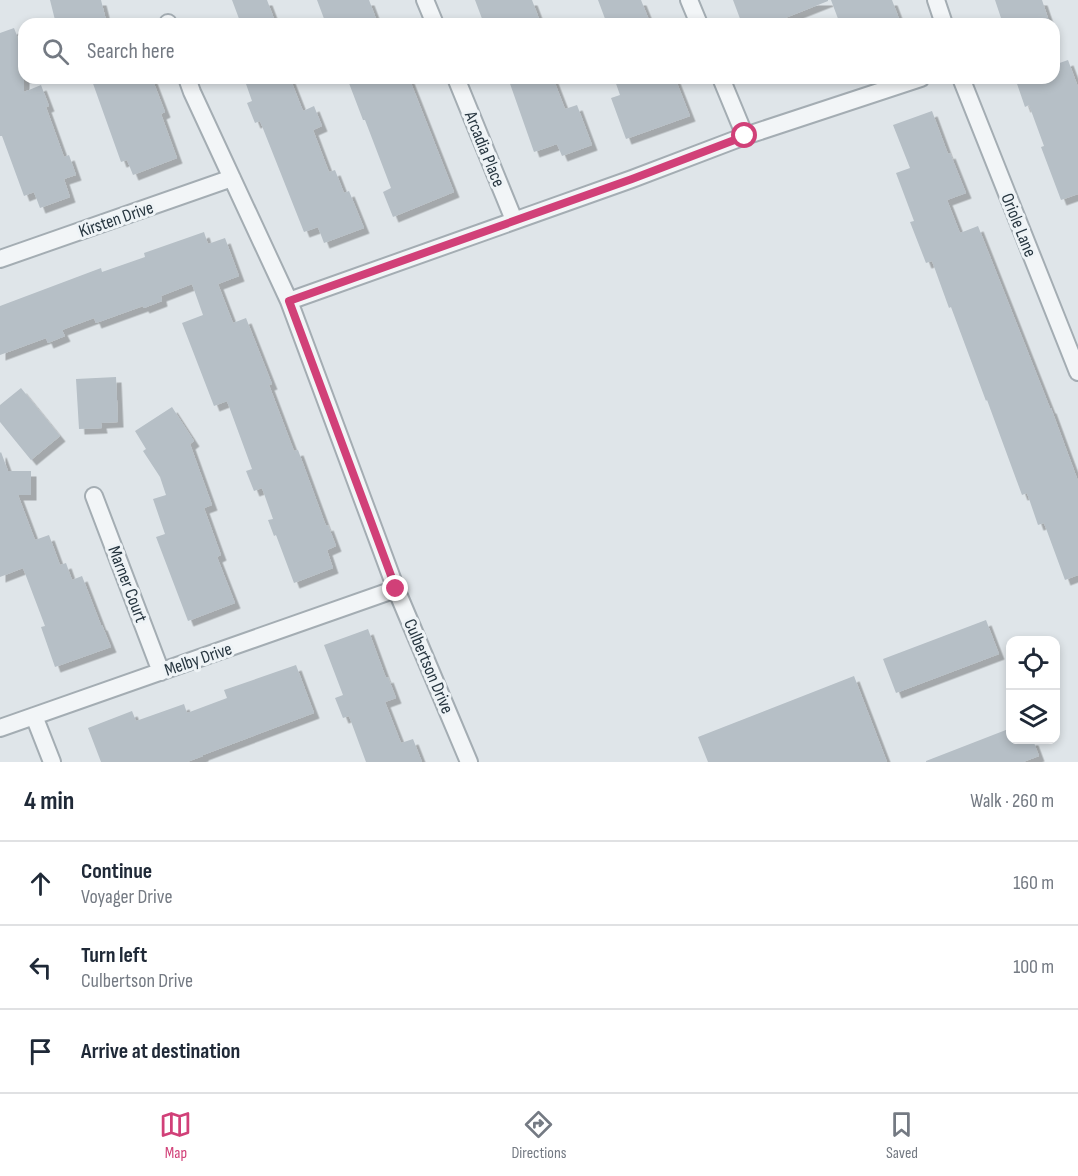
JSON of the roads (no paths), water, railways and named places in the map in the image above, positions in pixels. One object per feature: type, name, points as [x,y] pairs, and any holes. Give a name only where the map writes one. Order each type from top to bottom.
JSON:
[{"type":"street","points":[[425,0],[432,18]]},
{"type":"street","points":[[689,0],[696,18]]},
{"type":"street","points":[[936,0],[942,18]]},
{"type":"street","name":"Culbertson Drive","points":[[189,84],[289,301],[396,589],[469,762]]},
{"type":"street","name":"Arcadia Place","points":[[458,84],[514,220]]},
{"type":"street","points":[[723,84],[745,136]]},
{"type":"street","points":[[289,301],[632,179],[745,136],[903,84]]},
{"type":"street","name":"Oriole Lane","points":[[963,84],[1076,363]]},
{"type":"street","name":"Kirsten Drive","points":[[0,258],[232,178]]},
{"type":"street","name":"Marner Court","points":[[94,496],[161,672]]},
{"type":"street","name":"Melby Drive","points":[[0,728],[396,589]]},
{"type":"street","points":[[34,716],[52,762]]}]
